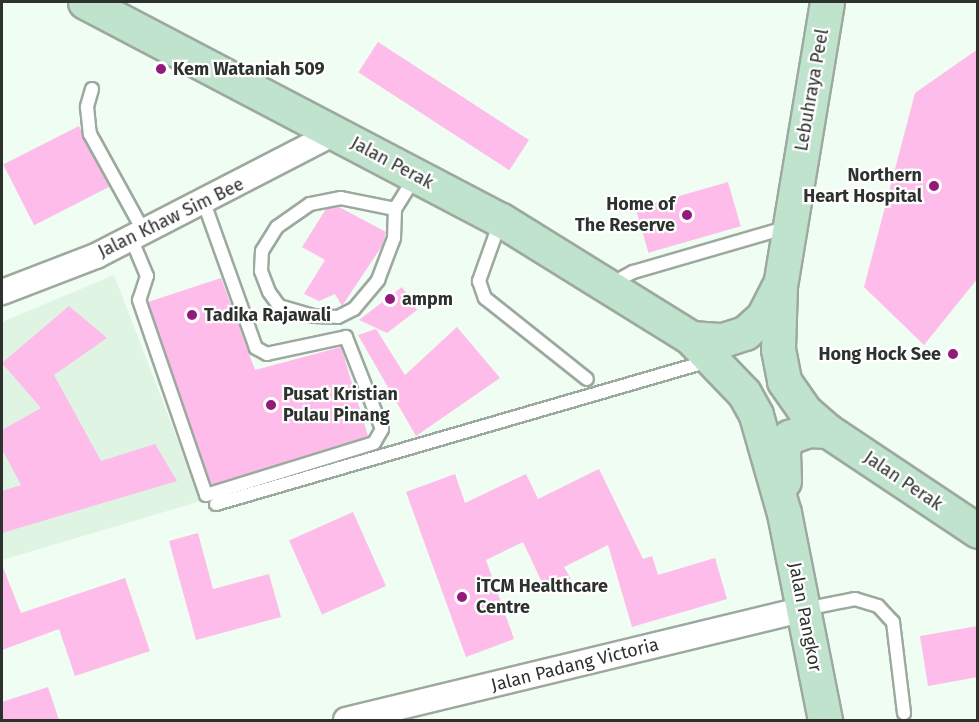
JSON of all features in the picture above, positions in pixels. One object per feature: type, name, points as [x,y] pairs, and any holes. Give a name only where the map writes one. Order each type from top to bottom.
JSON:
[{"type":"main road","name":"Jalan Perak","points":[[85,2],[501,220],[610,284],[702,349]]},
{"type":"main road","name":"Lebuhraya Peel","points":[[827,2],[780,285],[778,349],[784,381],[806,412],[828,431]]},
{"type":"main road","name":"Lebuhraya Peel","points":[[702,349],[745,333],[763,317],[780,285]]},
{"type":"main road","name":"Jalan Pangkor","points":[[702,349],[751,403],[784,513],[804,609],[823,720]]},
{"type":"main road","name":"Jalan Pangkor","points":[[784,513],[784,442],[799,431],[828,431]]},
{"type":"main road","name":"Jalan Perak","points":[[828,431],[978,531]]},
{"type":"street","name":"Jalan Khaw Sim Bee","points":[[2,292],[138,235],[204,203],[334,133]]},
{"type":"street","name":"Jalan Padang Victoria","points":[[346,720],[804,609]]},
{"type":"lane","points":[[92,89],[87,107],[90,134],[138,235],[147,276],[139,300],[206,495],[374,443],[382,429],[346,337],[267,354],[256,348],[204,203]]},
{"type":"lane","points":[[395,209],[341,198],[310,204],[277,227],[262,251],[261,271],[269,292],[279,306],[313,316],[338,317],[354,309],[378,280],[394,238],[395,209],[416,175]]},
{"type":"lane","points":[[501,220],[479,280],[485,298],[587,379]]},
{"type":"lane","points":[[610,284],[633,272],[789,226]]},
{"type":"lane","points":[[216,504],[702,349]]},
{"type":"lane","points":[[804,609],[855,599],[878,606],[893,622],[904,713]]},
{"type":"shaded area","points":[[114,275],[201,501],[2,560],[2,322]]},
{"type":"building","points":[[378,42],[529,140],[509,170],[358,72]]},
{"type":"building","name":"Northern Heart Hospital","points":[[978,49],[978,278],[924,345],[864,287],[915,93]]},
{"type":"building","points":[[79,126],[110,187],[34,225],[3,165]]},
{"type":"building","name":"Home of The Reserve","points":[[728,182],[741,226],[648,253],[636,208]]},
{"type":"building","points":[[339,207],[386,232],[382,246],[342,306],[335,294],[319,301],[304,294],[325,260],[302,247],[326,209]]},
{"type":"building","name":"Pusat Kristian Pulau Pinang","points":[[221,278],[255,370],[341,347],[368,436],[211,485],[148,302]]},
{"type":"building","points":[[402,287],[417,310],[387,333],[359,320]]},
{"type":"building","points":[[69,306],[107,338],[54,375],[101,461],[155,444],[177,481],[2,533],[2,491],[21,485],[2,449],[2,430],[41,408],[2,363]]},
{"type":"building","points":[[457,327],[500,378],[416,436],[358,335],[376,329],[405,375]]},
{"type":"building","points":[[599,469],[643,559],[652,556],[658,575],[715,558],[727,599],[632,627],[608,545],[564,567],[571,579],[546,591],[523,542],[486,560],[514,639],[466,657],[406,492],[455,474],[465,503],[526,474],[538,499]]},
{"type":"building","points":[[353,512],[386,586],[322,614],[289,540]]},
{"type":"building","points":[[198,533],[213,589],[269,574],[281,617],[196,640],[169,541]]},
{"type":"building","points":[[2,565],[21,613],[125,578],[150,651],[75,676],[59,629],[2,650]]},
{"type":"building","points":[[978,626],[978,677],[928,686],[920,636]]},
{"type":"building","points":[[48,687],[59,720],[2,720],[2,702]]},
{"type":"place","name":"Kem Wataniah 509","points":[[161,69]]},
{"type":"place","name":"Northern Heart Hospital","points":[[934,186]]},
{"type":"place","name":"Home of The Reserve","points":[[687,215]]},
{"type":"place","name":"ampm","points":[[390,299]]},
{"type":"place","name":"Tadika Rajawali","points":[[192,315]]},
{"type":"place","name":"Hong Hock See","points":[[953,354]]},
{"type":"place","name":"Pusat Kristian Pulau Pinang","points":[[271,405]]},
{"type":"place","name":"iTCM Healthcare Centre","points":[[462,597]]}]
